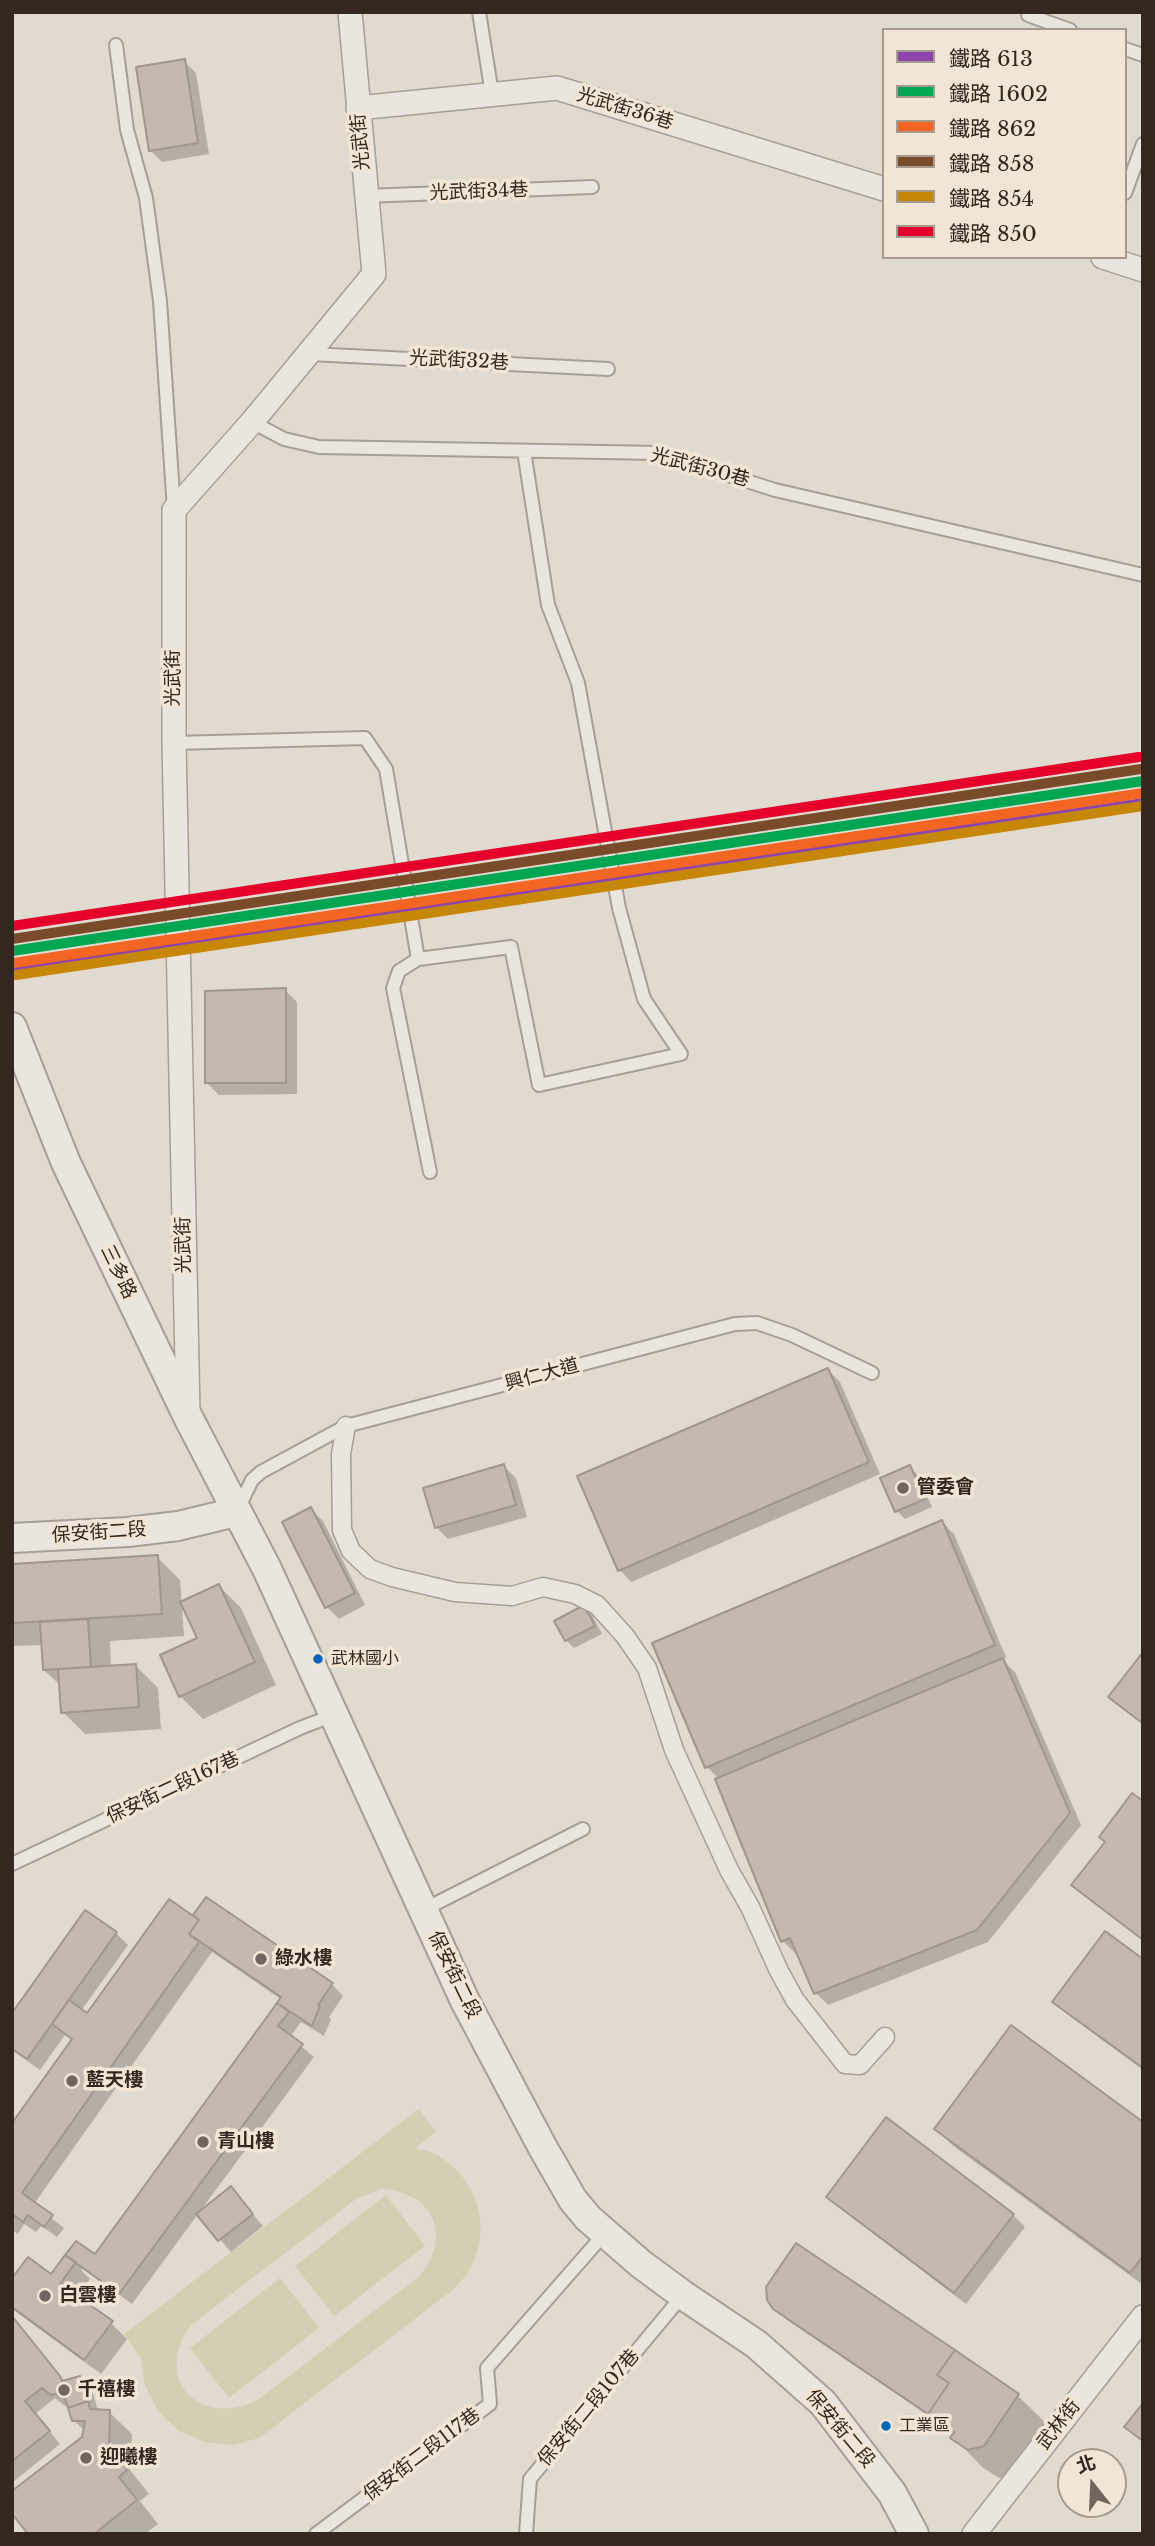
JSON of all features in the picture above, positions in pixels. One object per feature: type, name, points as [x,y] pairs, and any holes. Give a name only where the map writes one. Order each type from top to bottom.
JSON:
[{"type":"street","name":"光武街","points":[[188,1417],[174,743],[174,510],[310,354],[374,274],[350,12]]},
{"type":"street","name":"光武街36巷","points":[[358,108],[557,88],[882,188]]},
{"type":"street","points":[[1109,259],[1143,270]]},
{"type":"street","name":"三多路","points":[[12,1027],[66,1163],[236,1512]]},
{"type":"street","points":[[346,1426],[341,1454],[342,1530],[351,1551],[370,1569],[443,1590],[512,1596],[543,1587],[575,1594],[597,1605],[625,1636],[647,1668],[674,1750],[729,1870],[795,2000],[845,2064],[859,2065],[885,2037]]},
{"type":"street","name":"保安街二段","points":[[12,1538],[128,1532],[178,1526],[236,1512],[267,1569],[465,2001],[573,2200],[605,2233],[683,2295],[756,2344],[823,2403],[884,2482],[914,2534]]},
{"type":"street","name":"武林街","points":[[974,2534],[1143,2317]]},
{"type":"lane","points":[[479,12],[492,94]]},
{"type":"lane","points":[[1028,15],[1064,28]]},
{"type":"lane","points":[[116,46],[127,130],[146,198],[160,301],[174,510]]},
{"type":"lane","points":[[1127,188],[1143,144]]},
{"type":"lane","name":"光武街34巷","points":[[366,196],[592,187]]},
{"type":"lane","name":"光武街32巷","points":[[310,354],[608,369]]},
{"type":"lane","name":"光武街30巷","points":[[252,422],[284,439],[318,447],[659,453],[775,490],[1143,575]]},
{"type":"lane","points":[[430,1172],[393,988],[399,971],[418,959],[512,947],[539,1085],[681,1054],[644,999],[619,908],[578,684],[548,606],[524,451]]},
{"type":"lane","points":[[174,743],[365,738],[386,769],[418,959]]},
{"type":"lane","name":"興仁大道","points":[[236,1512],[252,1480],[261,1472],[346,1426],[735,1324],[757,1323],[792,1335],[872,1373]]},
{"type":"lane","name":"保安街二段167巷","points":[[12,1864],[334,1714]]},
{"type":"lane","points":[[423,1910],[583,1829]]},
{"type":"lane","name":"保安街二段117巷","points":[[316,2534],[490,2404],[487,2368],[605,2233]]},
{"type":"lane","name":"保安街二段107巷","points":[[526,2534],[530,2479],[683,2295]]},
{"type":"shaded area","points":[[419,2109],[436,2132],[414,2149],[433,2153],[449,2163],[461,2175],[477,2203],[480,2235],[477,2252],[469,2270],[454,2289],[259,2438],[233,2445],[205,2442],[179,2431],[158,2411],[145,2386],[141,2358],[124,2334]],"holes":[[[381,2189],[414,2198],[425,2207],[433,2219],[435,2247],[419,2277],[256,2401],[235,2408],[216,2408],[200,2403],[187,2393],[179,2379],[177,2363],[180,2345],[191,2325],[356,2199]]]},
{"type":"shaded area","points":[[386,2195],[425,2246],[334,2316],[295,2266]]},
{"type":"shaded area","points":[[280,2278],[319,2328],[229,2398],[190,2348]]},
{"type":"building","points":[[185,59],[198,143],[149,151],[136,67]]},
{"type":"building","points":[[286,988],[286,1083],[205,1083],[205,991]]},
{"type":"building","points":[[828,1368],[869,1462],[618,1571],[577,1476]]},
{"type":"building","points":[[504,1464],[516,1505],[435,1528],[423,1488]]},
{"type":"building","name":"管委會","points":[[910,1465],[925,1499],[895,1512],[880,1478]]},
{"type":"building","points":[[311,1507],[355,1593],[325,1608],[282,1522]]},
{"type":"building","points":[[942,1520],[995,1645],[705,1768],[652,1643]]},
{"type":"building","points":[[158,1555],[162,1614],[12,1623],[12,1564]]},
{"type":"building","points":[[219,1584],[255,1662],[179,1697],[160,1655],[197,1638],[180,1602]]},
{"type":"building","points":[[584,1605],[595,1626],[565,1641],[554,1621]]},
{"type":"building","points":[[88,1619],[91,1667],[43,1670],[40,1622]]},
{"type":"building","points":[[1143,1652],[1143,1720],[1141,1722],[1108,1697]]},
{"type":"building","points":[[1003,1658],[1070,1813],[977,1930],[814,1994],[790,1938],[781,1942],[715,1779]]},
{"type":"building","points":[[136,1664],[139,1707],[61,1713],[58,1669]]},
{"type":"building","points":[[1132,1793],[1143,1801],[1143,1940],[1071,1885],[1105,1842],[1099,1837]]},
{"type":"building","name":"綠水樓","points":[[206,1897],[333,1983],[318,2005],[320,2006],[312,2026],[277,2003],[281,1997],[189,1934],[199,1920],[193,1915]]},
{"type":"building","name":"藍天樓","points":[[169,1899],[199,1920],[189,1934],[199,1942],[22,2193],[53,2215],[44,2227],[28,2215],[23,2222],[12,2214],[12,2123],[72,2039],[52,2024],[69,2000],[87,2013]]},
{"type":"building","points":[[85,1910],[117,1932],[27,2059],[12,2049],[12,2013]]},
{"type":"building","points":[[1105,1931],[1143,1959],[1143,2068],[1052,2002]]},
{"type":"building","name":"青山樓","points":[[277,2003],[289,2012],[278,2026],[303,2044],[119,2294],[65,2255],[76,2241],[95,2254]]},
{"type":"building","points":[[1011,2025],[1143,2122],[1143,2256],[1130,2273],[934,2129]]},
{"type":"building","points":[[886,2117],[1014,2214],[954,2293],[826,2197]]},
{"type":"building","points":[[231,2186],[253,2214],[218,2241],[196,2214]]},
{"type":"building","points":[[796,2243],[955,2350],[937,2375],[949,2383],[928,2414],[773,2309],[767,2300],[766,2287]]},
{"type":"building","name":"白雲樓","points":[[65,2255],[76,2262],[60,2284],[113,2321],[84,2360],[12,2307],[12,2278],[28,2257],[51,2274]]},
{"type":"building","name":"千禧樓","points":[[12,2316],[62,2381],[80,2376],[88,2401],[68,2408],[63,2392],[51,2395],[42,2388],[25,2401],[50,2431],[12,2461]]},
{"type":"building","points":[[955,2350],[1019,2394],[984,2446],[968,2450],[950,2438],[954,2432],[928,2414],[949,2383],[937,2375]]},
{"type":"building","name":"迎曦樓","points":[[88,2401],[90,2409],[110,2410],[109,2446],[127,2470],[119,2477],[137,2500],[94,2534],[28,2534],[12,2514],[12,2491],[82,2437],[85,2421],[72,2421],[68,2408]]},
{"type":"building","points":[[1143,2403],[1143,2441],[1124,2427]]},
{"type":"rail line","name":"850","points":[[12,926],[1139,757]]},
{"type":"rail line","name":"858","points":[[12,939],[1141,769]]},
{"type":"rail line","name":"1602","points":[[12,951],[1143,781]]},
{"type":"rail line","name":"862","points":[[14,963],[1143,793]]},
{"type":"rail line","name":"613","points":[[12,972],[1143,803]]},
{"type":"rail line","name":"854","points":[[16,975],[1143,806]]},
{"type":"place","name":"管委會","points":[[903,1488]]},
{"type":"place","name":"武林國小","points":[[318,1659]]},
{"type":"place","name":"綠水樓","points":[[261,1959]]},
{"type":"place","name":"藍天樓","points":[[72,2081]]},
{"type":"place","name":"青山樓","points":[[203,2142]]},
{"type":"place","name":"白雲樓","points":[[45,2296]]},
{"type":"place","name":"千禧樓","points":[[64,2390]]},
{"type":"place","name":"工業區","points":[[886,2426]]},
{"type":"place","name":"迎曦樓","points":[[86,2458]]}]
